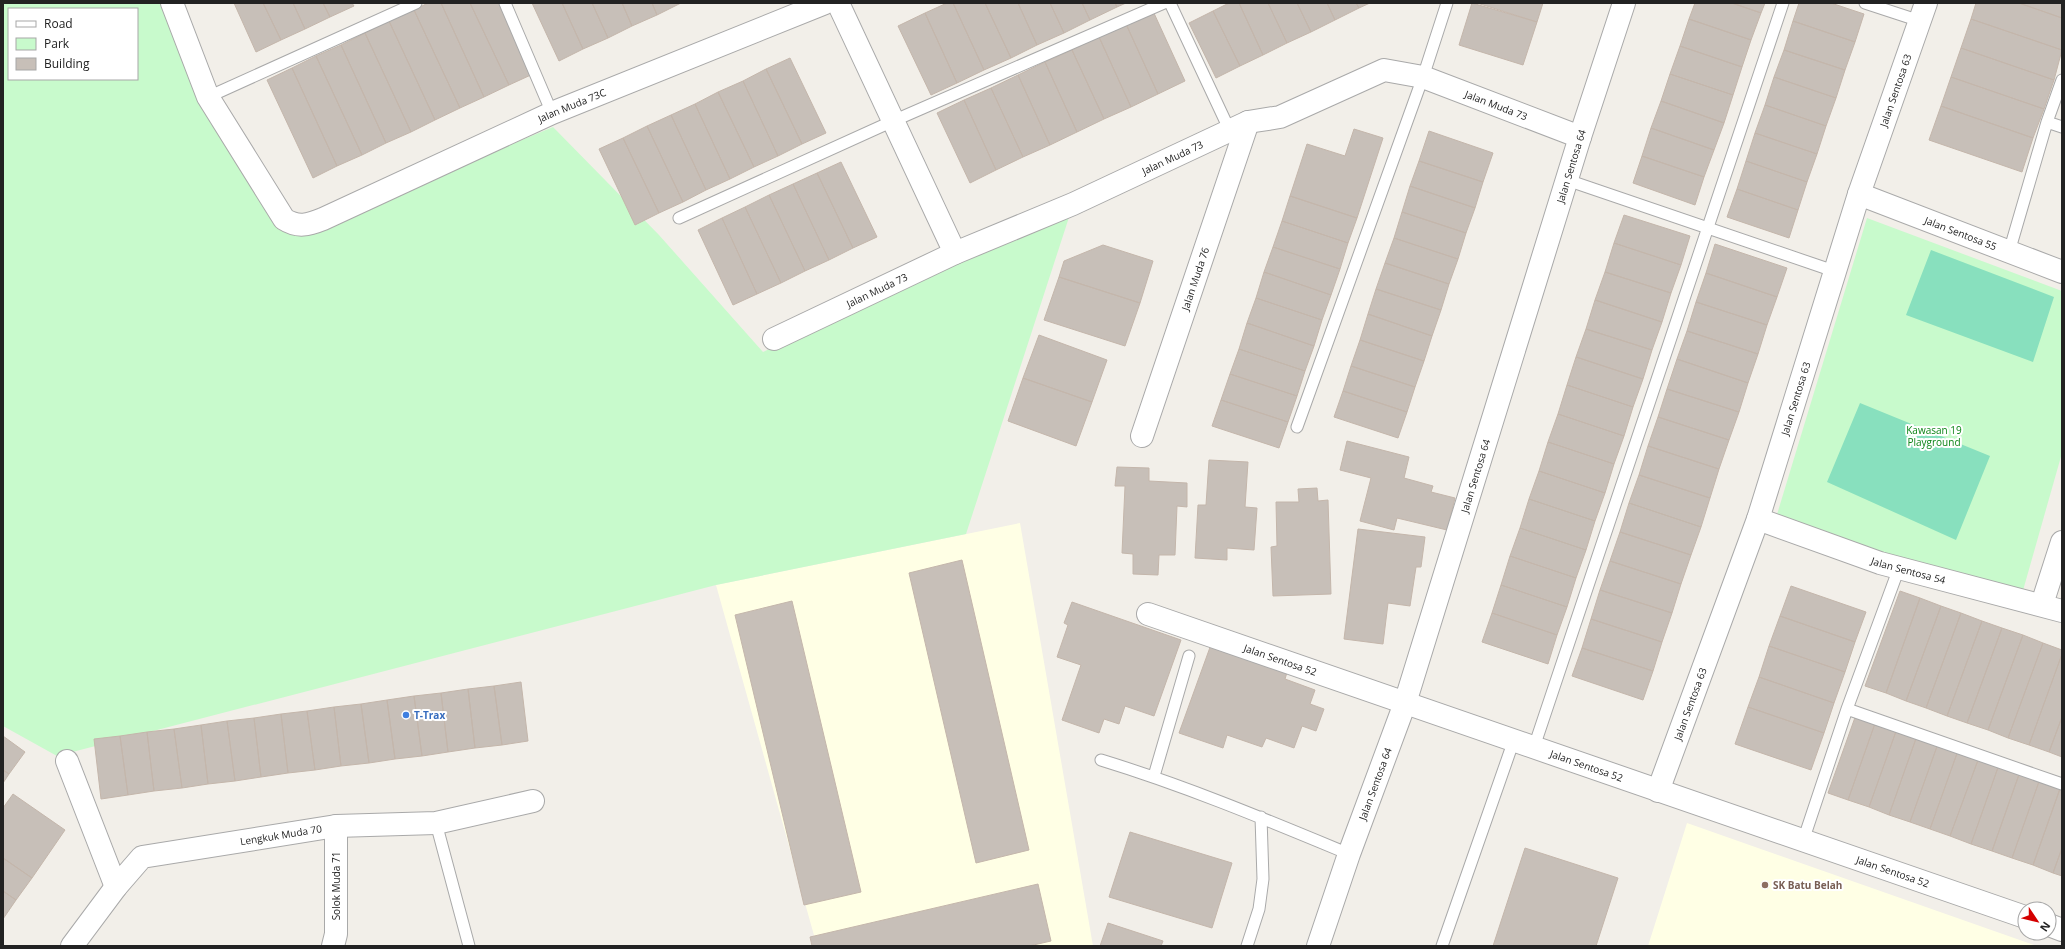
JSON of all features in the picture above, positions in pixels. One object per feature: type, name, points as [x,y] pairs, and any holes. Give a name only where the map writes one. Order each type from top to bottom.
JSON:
[{"type":"street","name":"Jalan Muda 73C","points":[[172,3],[208,97],[284,220],[292,225],[299,226],[309,225],[324,219],[552,113],[825,3]]},
{"type":"street","points":[[838,3],[955,253]]},
{"type":"street","name":"Jalan Sentosa 64","points":[[1318,946],[1349,854],[1405,703],[1580,137],[1624,3]]},
{"type":"street","name":"Jalan Sentosa 63","points":[[1658,791],[1758,519],[1859,194],[1923,12]]},
{"type":"street","name":"Jalan Muda 73","points":[[774,339],[955,253],[1073,204],[1239,126],[1280,117],[1384,70],[1423,77],[1580,137]]},
{"type":"street","name":"Jalan Muda 76","points":[[1142,436],[1239,126]]},
{"type":"street","name":"Jalan Sentosa 55","points":[[1859,194],[2062,272]]},
{"type":"street","name":"Jalan Sentosa 54","points":[[1758,519],[1880,563],[2052,607]]},
{"type":"street","points":[[2052,607],[2062,542]]},
{"type":"street","name":"Jalan Sentosa 52","points":[[1148,614],[2017,914]]},
{"type":"street","points":[[67,761],[116,887]]},
{"type":"street","name":"Lengkuk Muda 70","points":[[72,946],[116,887],[142,857],[336,826],[436,823],[533,801]]},
{"type":"street","name":"Solok Muda 71","points":[[333,946],[336,934],[336,826]]},
{"type":"lane","points":[[208,97],[416,3]]},
{"type":"lane","points":[[505,3],[552,113]]},
{"type":"lane","points":[[679,218],[893,121],[1164,3]]},
{"type":"lane","points":[[1170,3],[1239,126]]},
{"type":"lane","points":[[1297,427],[1423,77],[1447,3]]},
{"type":"lane","points":[[1534,747],[1783,3]]},
{"type":"lane","points":[[1865,3],[1923,12]]},
{"type":"lane","points":[[2009,252],[2047,122],[2062,80]]},
{"type":"lane","points":[[2047,122],[2062,128]]},
{"type":"lane","points":[[1567,180],[1834,271]]},
{"type":"lane","points":[[1803,840],[1899,568]]},
{"type":"lane","points":[[1154,776],[1189,656]]},
{"type":"lane","points":[[1848,709],[2062,784]]},
{"type":"lane","points":[[1442,946],[1514,740]]},
{"type":"lane","points":[[1101,760],[1154,776],[1261,817],[1349,854]]},
{"type":"lane","points":[[1247,946],[1259,909],[1263,879],[1264,859],[1261,817]]},
{"type":"lane","points":[[436,823],[468,946]]},
{"type":"shaded area","points":[[1020,523],[1093,946],[817,946],[716,585]]},
{"type":"shaded area","name":"SK Batu Belah","points":[[1687,823],[2017,939],[2017,941],[2023,941],[2037,946],[1648,946]]},
{"type":"green space","points":[[3,3],[163,3],[279,220],[312,227],[553,127],[659,235],[763,352],[1073,205],[966,534],[716,585],[57,756],[3,726]]},
{"type":"green space","name":"Kawasan 19 Playground","points":[[1867,218],[2062,291],[2062,453],[2020,601],[1775,521]]},
{"type":"green space","points":[[1931,250],[2054,297],[2033,362],[1906,315]]},
{"type":"green space","points":[[1860,403],[1990,456],[1956,540],[1827,482]]},
{"type":"building","points":[[234,3],[263,3],[281,40],[256,52]]},
{"type":"building","points":[[263,3],[293,3],[305,29],[281,40]]},
{"type":"building","points":[[293,3],[323,3],[330,17],[305,29]]},
{"type":"building","points":[[323,3],[352,3],[354,6],[330,17]]},
{"type":"building","points":[[428,3],[441,3],[484,97],[460,108],[414,10]]},
{"type":"building","points":[[441,3],[470,3],[509,85],[484,97]]},
{"type":"building","points":[[470,3],[500,3],[533,74],[509,85]]},
{"type":"building","points":[[532,3],[562,3],[583,49],[559,61]]},
{"type":"building","points":[[562,3],[592,3],[608,38],[583,49]]},
{"type":"building","points":[[592,3],[622,3],[632,26],[608,38]]},
{"type":"building","points":[[622,3],[652,3],[657,15],[632,26]]},
{"type":"building","points":[[652,3],[681,3],[657,15]]},
{"type":"building","points":[[947,3],[953,3],[984,70],[957,83],[925,13]]},
{"type":"building","points":[[953,3],[985,3],[1011,58],[984,70]]},
{"type":"building","points":[[985,3],[1018,3],[1037,45],[1011,58]]},
{"type":"building","points":[[1018,3],[1050,3],[1064,33],[1037,45]]},
{"type":"building","points":[[1050,3],[1082,3],[1090,20],[1064,33]]},
{"type":"building","points":[[1082,3],[1115,3],[1117,7],[1090,20]]},
{"type":"building","points":[[1115,3],[1126,3],[1117,7]]},
{"type":"building","points":[[1229,3],[1239,3],[1263,55],[1240,66],[1213,11]]},
{"type":"building","points":[[1239,3],[1268,3],[1287,43],[1263,55]]},
{"type":"building","points":[[1268,3],[1297,3],[1311,32],[1287,43]]},
{"type":"building","points":[[1297,3],[1327,3],[1335,20],[1311,32]]},
{"type":"building","points":[[1327,3],[1356,3],[1359,8],[1335,20]]},
{"type":"building","points":[[1356,3],[1370,3],[1359,8]]},
{"type":"building","points":[[1472,3],[1537,22],[1523,65],[1459,45]]},
{"type":"building","points":[[1477,3],[1543,3],[1537,22]]},
{"type":"building","points":[[1695,3],[1732,3],[1761,13],[1751,40],[1689,19]]},
{"type":"building","points":[[1732,3],[1765,3],[1761,13]]},
{"type":"building","points":[[1799,3],[1831,3],[1864,14],[1855,42],[1793,21]]},
{"type":"building","points":[[1976,3],[2019,3],[2062,18],[2062,50],[1971,19]]},
{"type":"building","points":[[2019,3],[2062,3],[2062,18]]},
{"type":"building","points":[[414,10],[460,108],[435,120],[389,21]]},
{"type":"building","points":[[1153,11],[1185,81],[1158,94],[1126,24]]},
{"type":"building","points":[[1213,11],[1240,66],[1216,78],[1189,23]]},
{"type":"building","points":[[925,13],[957,83],[931,95],[898,26]]},
{"type":"building","points":[[1689,19],[1751,40],[1742,67],[1680,46]]},
{"type":"building","points":[[1971,19],[2062,50],[2054,80],[1961,48]]},
{"type":"building","points":[[389,21],[435,120],[411,132],[365,33]]},
{"type":"building","points":[[1793,21],[1855,42],[1845,70],[1784,50]]},
{"type":"building","points":[[1126,24],[1158,94],[1131,107],[1099,37]]},
{"type":"building","points":[[365,33],[411,132],[386,143],[341,45]]},
{"type":"building","points":[[1099,37],[1131,107],[1104,119],[1072,50]]},
{"type":"building","points":[[341,45],[386,143],[362,155],[316,56]]},
{"type":"building","points":[[1680,46],[1742,67],[1733,95],[1670,74]]},
{"type":"building","points":[[1961,48],[2054,80],[2044,109],[1951,77]]},
{"type":"building","points":[[1072,50],[1104,119],[1077,132],[1045,62]]},
{"type":"building","points":[[1784,50],[1845,70],[1836,98],[1774,77]]},
{"type":"building","points":[[316,56],[362,155],[337,166],[292,68]]},
{"type":"building","points":[[790,58],[826,133],[802,144],[766,69]]},
{"type":"building","points":[[1045,62],[1077,132],[1050,145],[1018,75]]},
{"type":"building","points":[[292,68],[337,166],[313,178],[267,80]]},
{"type":"building","points":[[766,69],[802,144],[778,156],[743,81]]},
{"type":"building","points":[[1670,74],[1733,95],[1724,123],[1661,101]]},
{"type":"building","points":[[1018,75],[1050,145],[1023,157],[991,88]]},
{"type":"building","points":[[1774,77],[1836,98],[1826,126],[1765,105]]},
{"type":"building","points":[[1951,77],[2044,109],[2033,138],[1941,106]]},
{"type":"building","points":[[743,81],[778,156],[754,167],[718,92]]},
{"type":"building","points":[[991,88],[1023,157],[996,170],[964,100]]},
{"type":"building","points":[[718,92],[754,167],[730,179],[695,104]]},
{"type":"building","points":[[964,100],[996,170],[970,183],[937,113]]},
{"type":"building","points":[[1661,101],[1724,123],[1714,150],[1651,128]]},
{"type":"building","points":[[695,104],[730,179],[706,190],[671,115]]},
{"type":"building","points":[[1765,105],[1826,126],[1817,154],[1755,133]]},
{"type":"building","points":[[1941,106],[2033,138],[2022,172],[1929,140]]},
{"type":"building","points":[[671,115],[706,190],[683,202],[647,126]]},
{"type":"building","points":[[647,126],[683,202],[659,213],[623,138]]},
{"type":"building","points":[[1651,128],[1714,150],[1704,177],[1642,156]]},
{"type":"building","points":[[1354,129],[1383,138],[1357,218],[1290,196],[1307,144],[1345,156]]},
{"type":"building","points":[[1429,131],[1493,153],[1483,182],[1419,161]]},
{"type":"building","points":[[1755,133],[1817,154],[1807,182],[1746,161]]},
{"type":"building","points":[[623,138],[659,213],[635,225],[599,149]]},
{"type":"building","points":[[1642,156],[1704,177],[1695,205],[1633,183]]},
{"type":"building","points":[[1419,161],[1483,182],[1475,208],[1410,186]]},
{"type":"building","points":[[1746,161],[1807,182],[1798,210],[1737,189]]},
{"type":"building","points":[[841,162],[877,237],[853,248],[817,173]]},
{"type":"building","points":[[817,173],[853,248],[829,260],[793,184]]},
{"type":"building","points":[[793,184],[829,260],[805,271],[769,195]]},
{"type":"building","points":[[1410,186],[1475,208],[1466,233],[1402,212]]},
{"type":"building","points":[[1737,189],[1798,210],[1789,238],[1727,217]]},
{"type":"building","points":[[769,195],[805,271],[781,283],[745,207]]},
{"type":"building","points":[[1290,196],[1357,218],[1348,243],[1282,221]]},
{"type":"building","points":[[745,207],[781,283],[757,294],[722,218]]},
{"type":"building","points":[[1402,212],[1466,233],[1458,259],[1394,238]]},
{"type":"building","points":[[1624,215],[1690,236],[1681,265],[1614,243]]},
{"type":"building","points":[[722,218],[757,294],[733,305],[698,230]]},
{"type":"building","points":[[1282,221],[1348,243],[1340,269],[1273,247]]},
{"type":"building","points":[[1394,238],[1458,259],[1449,284],[1385,263]]},
{"type":"building","points":[[1614,243],[1681,265],[1671,293],[1605,272]]},
{"type":"building","points":[[1715,244],[1787,268],[1777,297],[1706,273]]},
{"type":"building","points":[[1103,245],[1153,261],[1140,303],[1059,277],[1064,261]]},
{"type":"building","points":[[1273,247],[1340,269],[1331,295],[1264,272]]},
{"type":"building","points":[[1385,263],[1449,284],[1441,310],[1376,289]]},
{"type":"building","points":[[1264,272],[1331,295],[1322,320],[1256,298]]},
{"type":"building","points":[[1605,272],[1671,293],[1662,322],[1595,300]]},
{"type":"building","points":[[1706,273],[1777,297],[1767,325],[1696,302]]},
{"type":"building","points":[[1059,277],[1140,303],[1125,346],[1044,320]]},
{"type":"building","points":[[1376,289],[1441,310],[1432,336],[1368,314]]},
{"type":"building","points":[[1256,298],[1322,320],[1314,346],[1247,323]]},
{"type":"building","points":[[1595,300],[1662,322],[1652,350],[1586,329]]},
{"type":"building","points":[[1696,302],[1767,325],[1758,354],[1687,331]]},
{"type":"building","points":[[1368,314],[1432,336],[1424,361],[1360,340]]},
{"type":"building","points":[[1247,323],[1314,346],[1305,371],[1239,349]]},
{"type":"building","points":[[1586,329],[1652,350],[1643,379],[1576,357]]},
{"type":"building","points":[[1687,331],[1758,354],[1748,383],[1677,359]]},
{"type":"building","points":[[1039,335],[1107,360],[1092,402],[1023,378]]},
{"type":"building","points":[[1360,340],[1424,361],[1415,387],[1351,366]]},
{"type":"building","points":[[1239,349],[1305,371],[1297,396],[1230,374]]},
{"type":"building","points":[[1576,357],[1643,379],[1633,407],[1567,385]]},
{"type":"building","points":[[1677,359],[1748,383],[1739,412],[1667,389]]},
{"type":"building","points":[[1351,366],[1415,387],[1407,412],[1343,391]]},
{"type":"building","points":[[1230,374],[1297,396],[1288,422],[1221,400]]},
{"type":"building","points":[[1023,378],[1092,402],[1076,446],[1008,421]]},
{"type":"building","points":[[1567,385],[1633,407],[1624,436],[1558,414]]},
{"type":"building","points":[[1667,389],[1739,412],[1729,440],[1658,417]]},
{"type":"building","points":[[1343,391],[1407,412],[1398,438],[1334,417]]},
{"type":"building","points":[[1221,400],[1288,422],[1279,448],[1212,426]]},
{"type":"building","points":[[1558,414],[1624,436],[1614,464],[1548,442]]},
{"type":"building","points":[[1658,417],[1729,440],[1719,469],[1648,446]]},
{"type":"building","points":[[1347,441],[1409,457],[1404,478],[1433,486],[1431,492],[1455,498],[1447,530],[1397,518],[1394,530],[1360,521],[1371,478],[1340,470]]},
{"type":"building","points":[[1548,442],[1614,464],[1605,493],[1539,471]]},
{"type":"building","points":[[1648,446],[1719,469],[1710,498],[1639,475]]},
{"type":"building","points":[[1209,460],[1248,462],[1245,507],[1257,508],[1254,550],[1227,548],[1227,560],[1195,558],[1198,505],[1206,505]]},
{"type":"building","points":[[1117,467],[1149,468],[1149,481],[1187,483],[1187,507],[1177,506],[1175,555],[1159,555],[1158,575],[1133,574],[1133,554],[1122,553],[1125,486],[1115,486]]},
{"type":"building","points":[[1539,471],[1605,493],[1595,521],[1529,499]]},
{"type":"building","points":[[1639,475],[1710,498],[1701,527],[1629,503]]},
{"type":"building","points":[[1317,488],[1318,501],[1328,500],[1331,594],[1273,596],[1271,547],[1277,546],[1276,502],[1299,502],[1298,489]]},
{"type":"building","points":[[1529,499],[1595,521],[1586,550],[1520,528]]},
{"type":"building","points":[[1629,503],[1701,527],[1691,555],[1620,532]]},
{"type":"building","points":[[1520,528],[1586,550],[1576,578],[1510,556]]},
{"type":"building","points":[[1358,529],[1425,537],[1421,567],[1416,567],[1410,606],[1388,603],[1383,644],[1344,639]]},
{"type":"building","points":[[1620,532],[1691,555],[1681,584],[1610,561]]},
{"type":"building","points":[[1510,556],[1576,578],[1567,607],[1501,585]]},
{"type":"building","points":[[962,560],[1029,850],[976,863],[909,573]]},
{"type":"building","points":[[1610,561],[1681,584],[1672,613],[1600,590]]},
{"type":"building","points":[[1501,585],[1567,607],[1557,635],[1492,613]]},
{"type":"building","points":[[1791,586],[1866,612],[1855,642],[1780,616]]},
{"type":"building","points":[[1600,590],[1672,613],[1662,642],[1591,619]]},
{"type":"building","points":[[1900,591],[1920,598],[1886,693],[1865,686]]},
{"type":"building","points":[[1920,598],[1941,606],[1906,701],[1886,693]]},
{"type":"building","points":[[792,601],[861,892],[804,905],[735,615]]},
{"type":"building","points":[[1072,602],[1181,640],[1154,716],[1125,706],[1119,724],[1104,719],[1099,733],[1062,720],[1081,665],[1057,657],[1068,625],[1064,623]]},
{"type":"building","points":[[1941,606],[1961,613],[1926,708],[1906,701]]},
{"type":"building","points":[[1492,613],[1557,635],[1548,664],[1482,642]]},
{"type":"building","points":[[1961,613],[1982,621],[1947,716],[1926,708]]},
{"type":"building","points":[[1780,616],[1855,642],[1845,672],[1769,646]]},
{"type":"building","points":[[1591,619],[1662,642],[1653,671],[1582,648]]},
{"type":"building","points":[[1982,621],[2002,628],[1967,723],[1947,716]]},
{"type":"building","points":[[2002,628],[2023,635],[1988,730],[1967,723]]},
{"type":"building","points":[[2023,635],[2043,643],[2008,738],[1988,730]]},
{"type":"building","points":[[1213,639],[1289,666],[1285,679],[1315,690],[1310,704],[1324,709],[1316,731],[1302,726],[1294,748],[1266,738],[1262,747],[1227,735],[1223,748],[1179,733]]},
{"type":"building","points":[[2043,643],[2062,650],[2062,654],[2029,745],[2008,738]]},
{"type":"building","points":[[1769,646],[1845,672],[1834,703],[1759,677]]},
{"type":"building","points":[[1582,648],[1653,671],[1643,700],[1572,676]]},
{"type":"building","points":[[2062,654],[2062,717],[2049,752],[2029,745]]},
{"type":"building","points":[[1759,677],[1834,703],[1824,733],[1748,707]]},
{"type":"building","points":[[521,682],[528,741],[502,745],[494,686]]},
{"type":"building","points":[[494,686],[502,745],[475,748],[468,689]]},
{"type":"building","points":[[468,689],[475,748],[448,752],[441,693]]},
{"type":"building","points":[[441,693],[448,752],[422,756],[414,696]]},
{"type":"building","points":[[414,696],[422,756],[395,759],[387,700]]},
{"type":"building","points":[[387,700],[395,759],[369,763],[361,704]]},
{"type":"building","points":[[361,704],[369,763],[341,766],[334,707]]},
{"type":"building","points":[[334,707],[341,766],[315,770],[307,711]]},
{"type":"building","points":[[1748,707],[1824,733],[1811,770],[1735,744]]},
{"type":"building","points":[[1858,709],[1878,715],[1848,800],[1828,793]]},
{"type":"building","points":[[307,711],[315,770],[288,773],[281,714]]},
{"type":"building","points":[[281,714],[288,773],[261,777],[254,718]]},
{"type":"building","points":[[1878,715],[1899,723],[1869,807],[1848,800]]},
{"type":"building","points":[[2062,717],[2062,757],[2049,752]]},
{"type":"building","points":[[254,718],[261,777],[235,781],[227,721]]},
{"type":"building","points":[[227,721],[235,781],[208,784],[201,725]]},
{"type":"building","points":[[1899,723],[1919,730],[1889,815],[1869,807]]},
{"type":"building","points":[[201,725],[208,784],[182,788],[174,729]]},
{"type":"building","points":[[174,729],[182,788],[154,791],[147,732]]},
{"type":"building","points":[[1919,730],[1940,738],[1910,822],[1889,815]]},
{"type":"building","points":[[147,732],[154,791],[128,795],[120,736]]},
{"type":"building","points":[[3,736],[25,752],[9,774],[3,770]]},
{"type":"building","points":[[120,736],[128,795],[101,799],[94,739]]},
{"type":"building","points":[[1940,738],[1960,745],[1930,829],[1910,822]]},
{"type":"building","points":[[1960,745],[1981,752],[1950,836],[1930,829]]},
{"type":"building","points":[[1981,752],[2001,759],[1971,844],[1950,836]]},
{"type":"building","points":[[2001,759],[2022,766],[1992,851],[1971,844]]},
{"type":"building","points":[[2022,766],[2042,773],[2012,858],[1992,851]]},
{"type":"building","points":[[3,770],[9,774],[3,783]]},
{"type":"building","points":[[2042,773],[2062,783],[2033,865],[2012,858]]},
{"type":"building","points":[[2062,783],[2062,848],[2053,873],[2033,865]]},
{"type":"building","points":[[13,794],[65,830],[32,878],[3,858],[3,808]]},
{"type":"building","points":[[1130,832],[1232,863],[1212,928],[1109,897]]},
{"type":"building","points":[[1525,848],[1618,878],[1596,946],[1493,946]]},
{"type":"building","points":[[2062,848],[2062,876],[2053,873]]},
{"type":"building","points":[[3,858],[32,878],[16,900],[3,891]]},
{"type":"building","points":[[1038,884],[1051,941],[1029,946],[812,946],[810,937]]},
{"type":"building","points":[[3,891],[16,900],[3,919]]},
{"type":"building","points":[[1108,923],[1163,941],[1161,946],[1100,946]]},
{"type":"place","name":"T-Trax","points":[[406,715]]},
{"type":"place","name":"SK Batu Belah","points":[[1765,885]]}]
